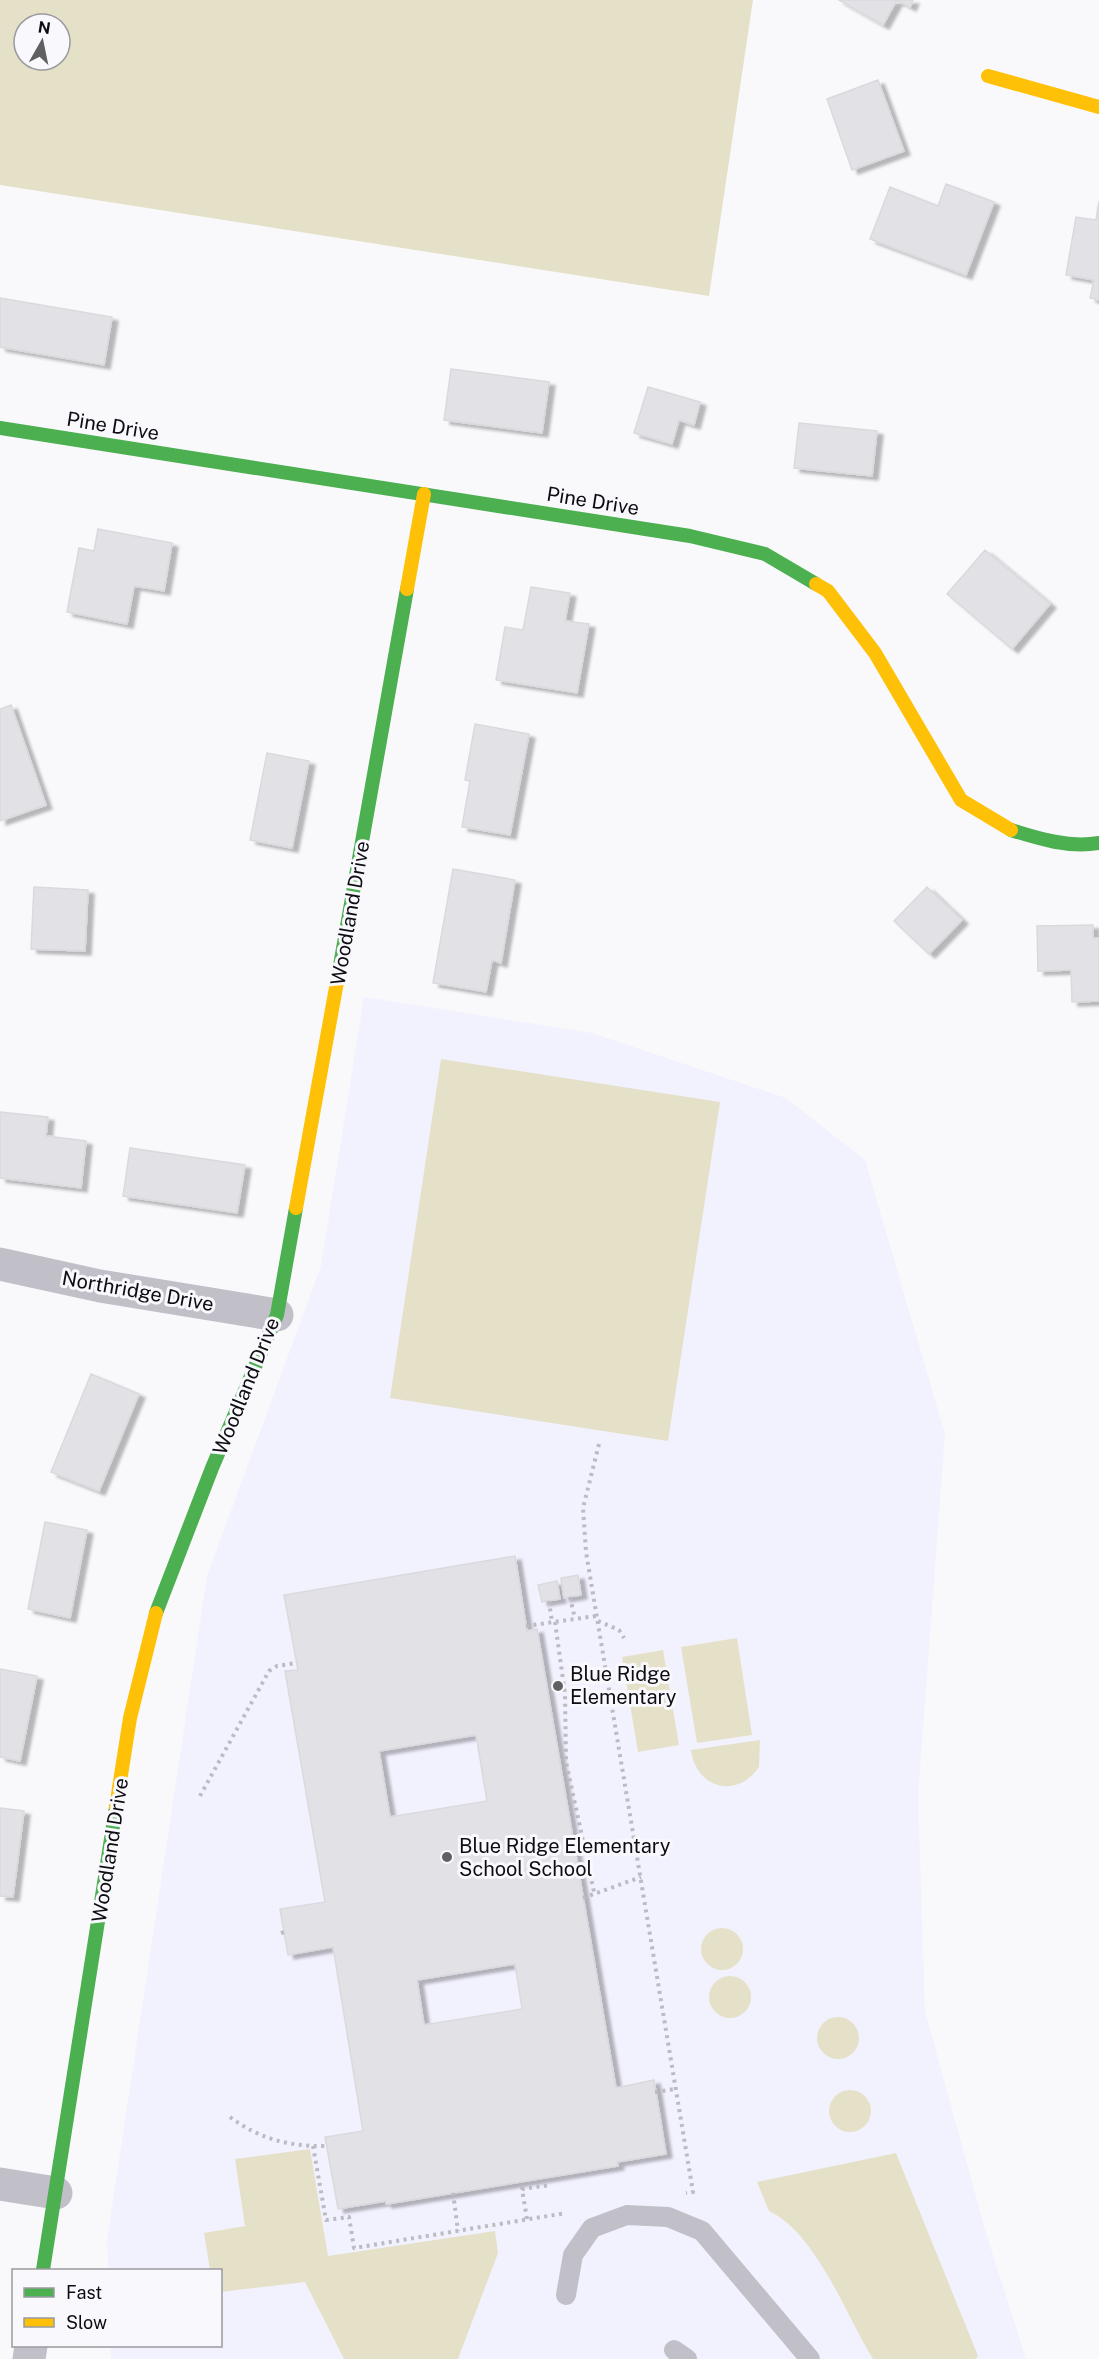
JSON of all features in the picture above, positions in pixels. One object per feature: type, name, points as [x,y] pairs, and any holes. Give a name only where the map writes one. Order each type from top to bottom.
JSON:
[{"type":"street","points":[[988,76],[1099,107]]},
{"type":"street","name":"Pine Drive","points":[[0,428],[690,536],[765,554],[828,591],[875,653],[961,800],[1003,827],[1048,842],[1088,846],[1099,843]]},
{"type":"street","name":"Woodland Drive","points":[[44,2269],[130,1718],[153,1620],[212,1468],[277,1315],[424,494]]},
{"type":"street","name":"Northridge Drive","points":[[0,1264],[100,1286],[277,1315]]},
{"type":"street","points":[[0,2184],[56,2193]]},
{"type":"lane","points":[[566,2295],[573,2255],[592,2228],[627,2215],[668,2217],[702,2230],[810,2359]]},
{"type":"path","points":[[599,1444],[583,1508],[586,1552],[693,2192],[682,2194]]},
{"type":"path","points":[[570,1597],[575,1619]]},
{"type":"path","points":[[549,1601],[565,1694],[566,1762],[594,1892]]},
{"type":"path","points":[[526,1626],[597,1618],[619,1630],[624,1638]]},
{"type":"path","points":[[200,1796],[269,1671],[296,1663]]},
{"type":"path","points":[[583,1898],[594,1892],[641,1877]]},
{"type":"path","points":[[655,2092],[675,2089]]},
{"type":"path","points":[[230,2117],[266,2137],[296,2147],[327,2146]]},
{"type":"path","points":[[313,2146],[326,2220],[349,2217],[354,2248],[571,2212]]},
{"type":"path","points":[[527,2219],[522,2189],[551,2185]]},
{"type":"path","points":[[453,2193],[459,2231]]},
{"type":"shaded area","points":[[0,0],[753,0],[709,296],[0,185]]},
{"type":"shaded area","name":"Blue Ridge Elementary","points":[[364,997],[592,1033],[786,1098],[865,1160],[945,1434],[918,1795],[925,2011],[986,2233],[1026,2359],[111,2359],[111,2347],[222,2347],[222,2269],[108,2269],[107,2240],[207,1576],[321,1266]]},
{"type":"shaded area","points":[[441,1059],[720,1102],[668,1441],[390,1398]]},
{"type":"shaded area","points":[[737,1638],[752,1735],[697,1743],[681,1647]]},
{"type":"shaded area","points":[[663,1650],[679,1745],[638,1752],[622,1657]]},
{"type":"shaded area","points":[[760,1740],[759,1767],[739,1784],[718,1785],[709,1781],[694,1763],[691,1750]]},
{"type":"shaded area","points":[[722,1928],[730,1929],[737,1934],[742,1941],[742,1957],[737,1964],[730,1969],[722,1970],[714,1969],[707,1964],[702,1957],[701,1949],[702,1941],[707,1934],[714,1929]]},
{"type":"shaded area","points":[[730,1976],[745,1982],[751,1997],[745,2012],[730,2018],[715,2012],[709,1997],[715,1982]]},
{"type":"shaded area","points":[[838,2017],[853,2023],[859,2038],[853,2053],[838,2059],[823,2053],[817,2038],[823,2023]]},
{"type":"shaded area","points":[[850,2090],[865,2096],[871,2111],[865,2126],[850,2132],[835,2126],[829,2111],[835,2096]]},
{"type":"shaded area","points":[[310,2149],[328,2256],[495,2231],[498,2253],[458,2359],[344,2359],[305,2282],[222,2292],[222,2269],[210,2269],[204,2233],[245,2226],[235,2159]]},
{"type":"shaded area","points":[[896,2153],[978,2356],[975,2359],[873,2359],[815,2256],[786,2222],[769,2211],[757,2182]]},
{"type":"building","points":[[839,0],[897,0],[883,25]]},
{"type":"building","points":[[897,0],[913,0],[910,7]]},
{"type":"building","points":[[878,80],[904,151],[852,170],[827,99]]},
{"type":"building","points":[[946,184],[994,202],[966,275],[870,239],[890,187],[938,206]]},
{"type":"building","points":[[1099,201],[1099,300],[1090,298],[1094,280],[1066,275],[1076,217],[1096,220]]},
{"type":"building","points":[[0,298],[112,317],[104,365],[0,347]]},
{"type":"building","points":[[451,369],[549,382],[542,433],[444,420]]},
{"type":"building","points":[[648,387],[700,402],[694,425],[679,420],[672,444],[634,433]]},
{"type":"building","points":[[799,423],[877,431],[872,476],[794,468]]},
{"type":"building","points":[[98,529],[172,543],[164,591],[134,586],[127,624],[67,612],[79,548],[94,551]]},
{"type":"building","points":[[985,550],[1050,604],[1012,649],[947,594]]},
{"type":"building","points":[[531,587],[570,593],[565,621],[589,624],[577,693],[496,680],[505,627],[523,630]]},
{"type":"building","points":[[11,705],[46,805],[0,821],[0,709]]},
{"type":"building","points":[[475,724],[529,734],[510,835],[462,827],[470,781],[465,780]]},
{"type":"building","points":[[267,753],[309,761],[292,848],[250,840]]},
{"type":"building","points":[[453,869],[515,880],[501,963],[492,960],[486,992],[433,983]]},
{"type":"building","points":[[34,887],[88,890],[85,951],[31,949]]},
{"type":"building","points":[[927,887],[962,920],[929,954],[894,921]]},
{"type":"building","points":[[1093,925],[1093,938],[1099,938],[1099,1001],[1072,1002],[1071,970],[1038,971],[1037,926]]},
{"type":"building","points":[[0,1112],[48,1117],[46,1136],[86,1141],[81,1188],[0,1178]]},
{"type":"building","points":[[130,1148],[245,1165],[237,1213],[123,1196]]},
{"type":"building","points":[[91,1374],[139,1394],[99,1491],[51,1472]]},
{"type":"building","points":[[45,1522],[87,1530],[70,1618],[28,1609]]},
{"type":"building","name":"Blue Ridge Elementary School School","points":[[515,1556],[527,1631],[537,1629],[616,2088],[654,2080],[666,2154],[617,2162],[618,2166],[386,2204],[386,2201],[338,2209],[325,2137],[363,2131],[333,1947],[288,1955],[280,1909],[325,1902],[285,1671],[298,1670],[284,1595]],"holes":[[[476,1735],[487,1801],[390,1817],[379,1751]],[[515,1964],[522,2009],[424,2025],[417,1980]]]},
{"type":"building","points":[[578,1575],[581,1595],[564,1598],[561,1578]]},
{"type":"building","points":[[557,1581],[560,1599],[542,1602],[538,1585]]},
{"type":"building","points":[[0,1669],[37,1676],[20,1761],[0,1757]]},
{"type":"building","points":[[0,1808],[24,1811],[13,1897],[0,1896]]},
{"type":"traffic: fast","points":[[0,428],[690,536],[765,554],[816,584]]},
{"type":"traffic: fast","points":[[339,971],[407,589]]},
{"type":"traffic: fast","points":[[1011,830],[1066,843],[1099,843]]},
{"type":"traffic: fast","points":[[156,1613],[212,1468],[277,1315],[296,1208]]},
{"type":"traffic: fast","points":[[43,2269],[116,1807]]},
{"type":"traffic: slow","points":[[988,76],[1099,107]]},
{"type":"traffic: slow","points":[[407,589],[424,494]]},
{"type":"traffic: slow","points":[[816,584],[828,591],[875,653],[961,800],[1011,830]]},
{"type":"traffic: slow","points":[[296,1208],[339,971]]},
{"type":"traffic: slow","points":[[116,1807],[130,1718],[156,1613]]},
{"type":"place","name":"Blue Ridge Elementary","points":[[558,1686]]},
{"type":"place","name":"Blue Ridge Elementary School School","points":[[447,1857]]}]
